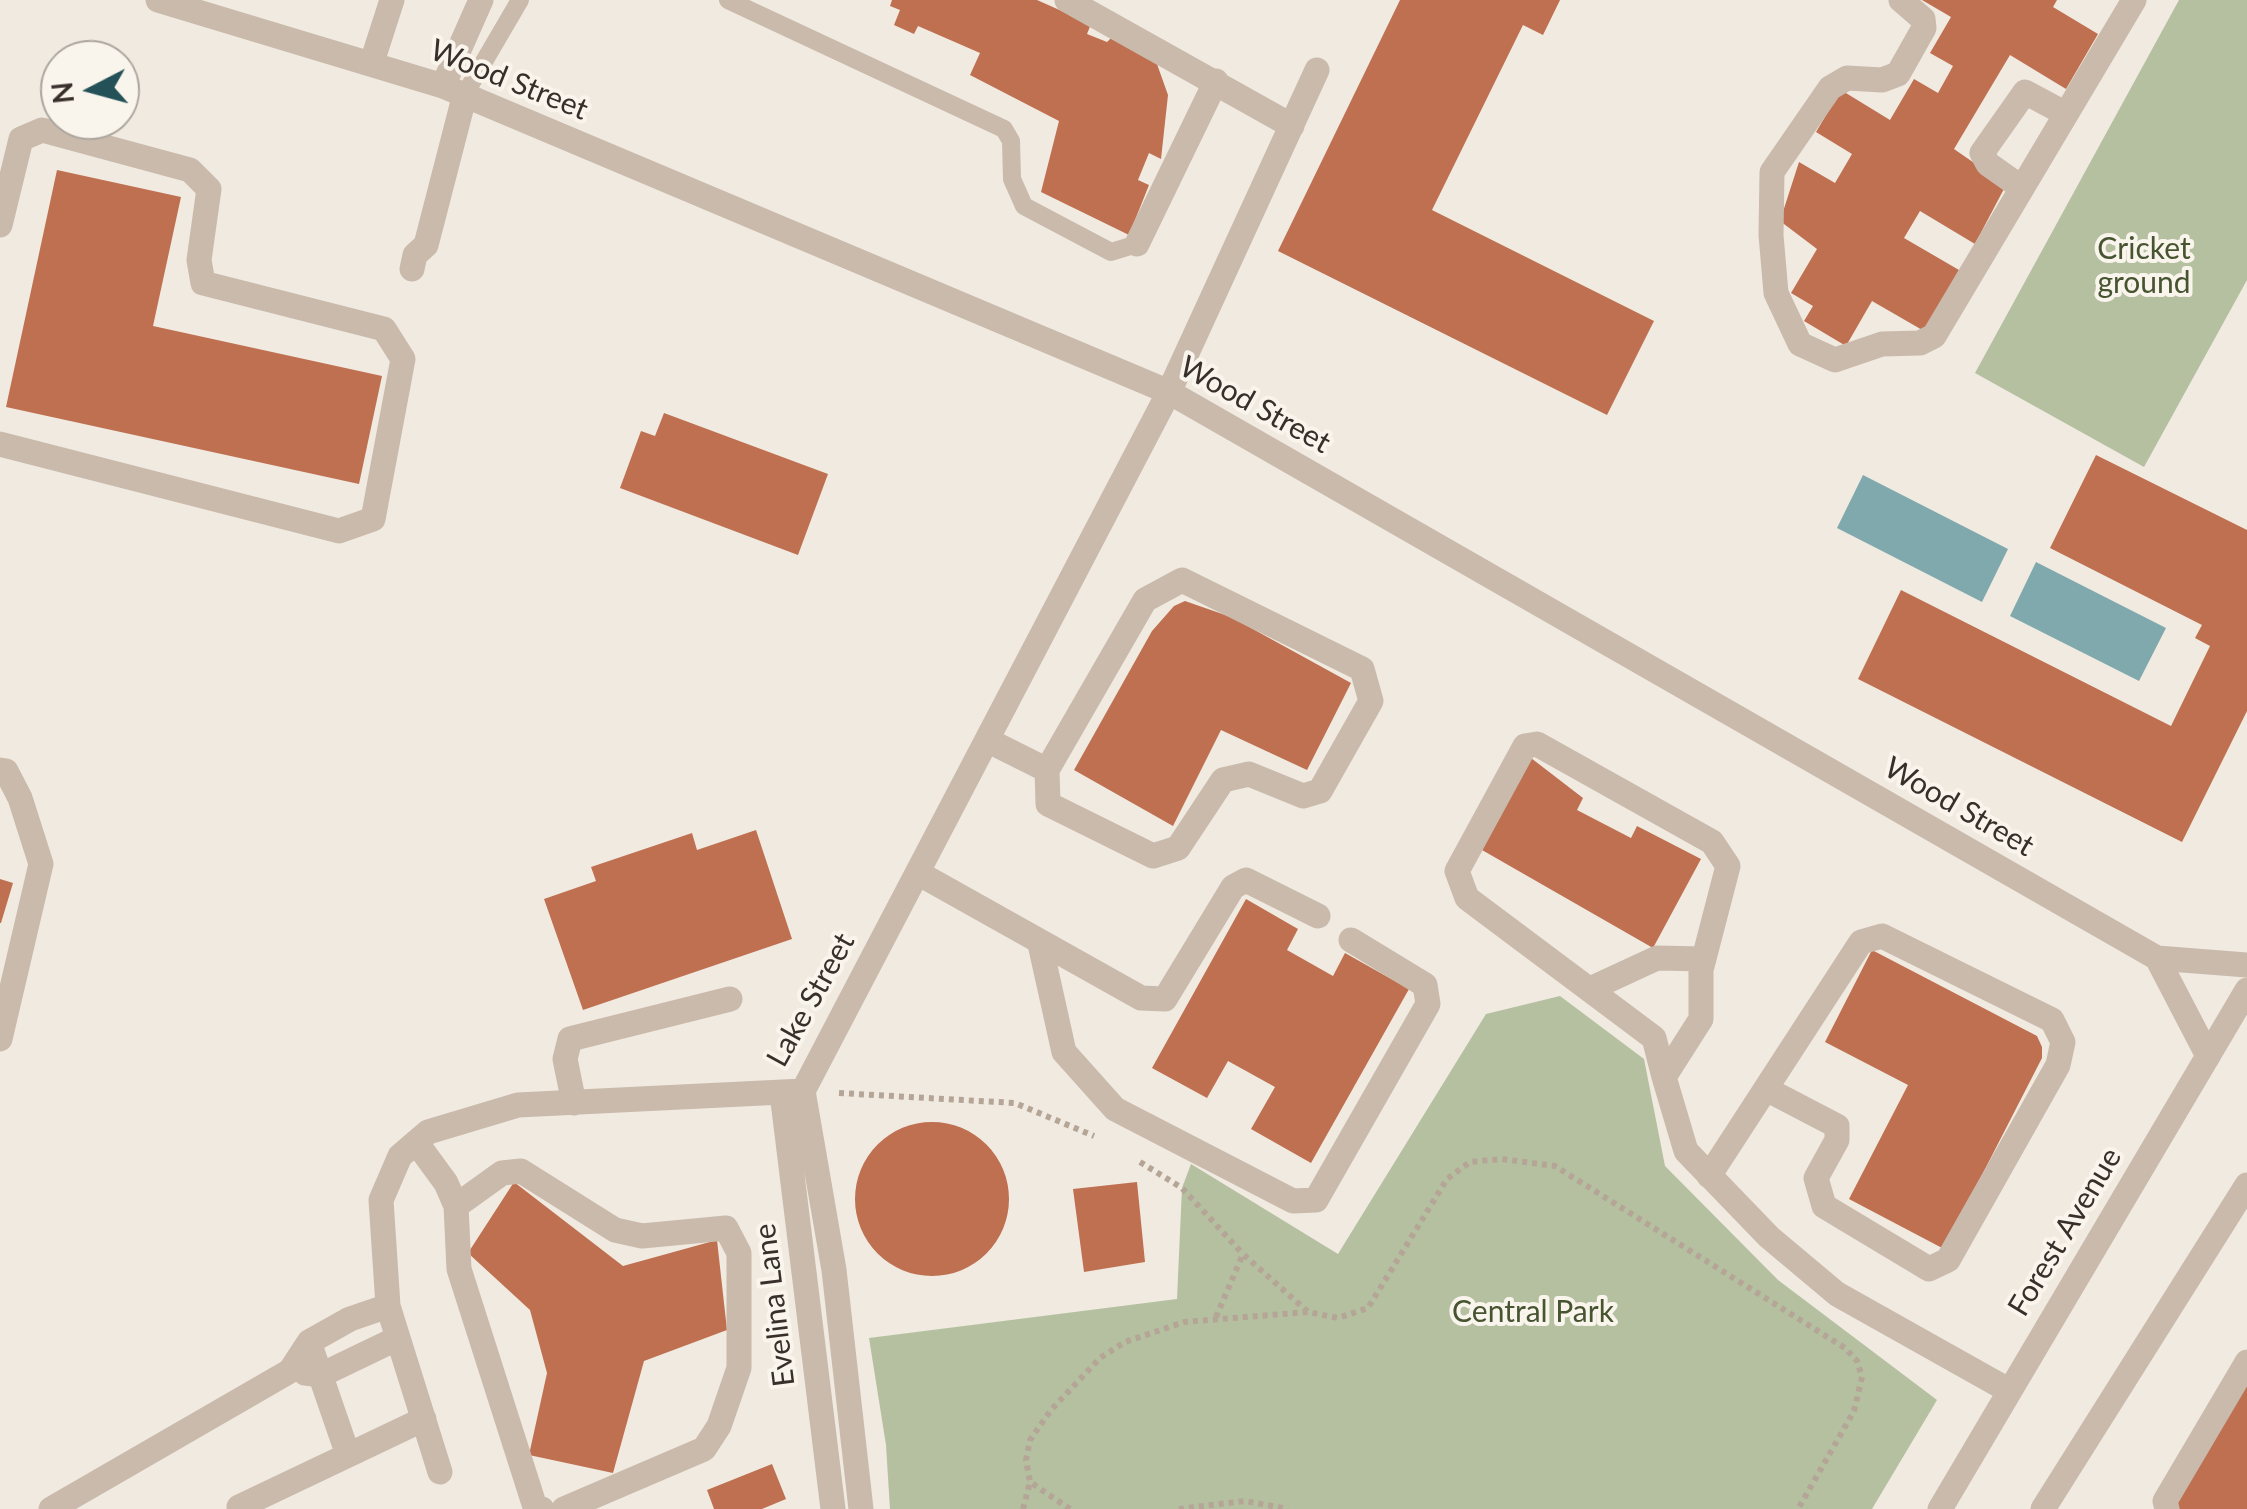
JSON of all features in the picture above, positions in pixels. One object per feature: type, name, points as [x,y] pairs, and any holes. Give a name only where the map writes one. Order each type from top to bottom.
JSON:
[{"type":"street","name":"Wood Street","points":[[158,0],[454,90],[1169,392],[2156,958]]},
{"type":"street","points":[[372,62],[392,0]]},
{"type":"street","points":[[419,272],[415,255],[426,245],[454,90],[481,0]]},
{"type":"street","points":[[1067,0],[1292,126]]},
{"type":"street","points":[[1901,0],[1923,19],[1924,28],[1898,74],[1882,80],[1847,78],[1830,88],[1772,172],[1770,235],[1776,293],[1800,344],[1836,360],[1882,344],[1920,343],[1934,336],[2134,0]]},
{"type":"street","name":"Lake Street","points":[[416,1142],[428,1132],[518,1105],[792,1092],[918,873],[1169,392],[1318,70]]},
{"type":"street","points":[[1137,244],[1216,81]]},
{"type":"street","points":[[2022,188],[1988,164],[1982,153],[2025,92],[2066,114]]},
{"type":"street","points":[[0,224],[21,139],[42,130],[190,170],[209,189],[199,260],[203,283],[384,329],[404,359],[373,519],[340,531],[0,444]]},
{"type":"street","points":[[1182,580],[1362,669],[1371,700],[1320,791],[1303,796],[1249,774],[1222,780],[1178,848],[1153,856],[1048,804],[1048,770],[1145,600],[1182,580]]},
{"type":"street","points":[[987,740],[1048,770]]},
{"type":"street","points":[[1664,1077],[1701,1019],[1704,959],[1728,866],[1712,842],[1537,744],[1525,746],[1457,871],[1468,898],[1654,1038],[1664,1077],[1686,1151],[1769,1237],[1838,1294],[2008,1390]]},
{"type":"street","points":[[0,770],[6,771],[20,798],[41,864],[0,1039]]},
{"type":"street","points":[[918,873],[1141,998],[1166,999],[1233,888],[1246,880],[1318,916]]},
{"type":"street","points":[[1709,1176],[1861,942],[1882,936],[2052,1020],[2063,1042],[2058,1065],[1948,1260],[1929,1269],[1824,1206],[1816,1178],[1837,1140],[1837,1126],[1768,1090]]},
{"type":"street","points":[[1040,944],[1064,1052],[1116,1108],[1292,1201],[1316,1200],[1428,1004],[1425,985],[1351,940]]},
{"type":"street","points":[[1590,990],[1657,958],[1704,959]]},
{"type":"street","points":[[2156,958],[2247,964]]},
{"type":"street","points":[[2156,958],[2208,1056]]},
{"type":"street","name":"Forest Avenue","points":[[1940,1509],[2247,990]]},
{"type":"street","points":[[574,1103],[565,1060],[570,1039],[730,999]]},
{"type":"street","points":[[792,1092],[836,1286],[861,1509]]},
{"type":"street","name":"Evelina Lane","points":[[792,1092],[799,1290],[832,1509]]},
{"type":"street","points":[[440,1472],[388,1306],[380,1200],[400,1156],[416,1142],[446,1183],[456,1206],[459,1269],[535,1507],[542,1509]]},
{"type":"street","points":[[456,1206],[502,1173],[521,1171],[615,1230],[642,1236],[726,1228],[739,1252],[739,1368],[719,1426],[704,1449],[564,1509]]},
{"type":"street","points":[[2042,1509],[2247,1186]]},
{"type":"street","points":[[799,1290],[836,1286]]},
{"type":"street","points":[[51,1509],[290,1372],[310,1342],[350,1318],[388,1306]]},
{"type":"street","points":[[290,1372],[321,1375],[398,1338]]},
{"type":"street","points":[[310,1342],[348,1455]]},
{"type":"street","points":[[2167,1509],[2165,1502],[2247,1362]]},
{"type":"street","points":[[240,1507],[424,1419]]},
{"type":"lane","points":[[454,90],[520,0]]},
{"type":"lane","points":[[728,0],[1004,129],[1011,141],[1012,179],[1024,206],[1112,252],[1137,244]]},
{"type":"path","points":[[792,1092],[1016,1103],[1103,1140]]},
{"type":"path","points":[[1134,1159],[1182,1188],[1242,1254],[1308,1312]]},
{"type":"path","points":[[1023,1509],[1030,1482],[1026,1460],[1030,1440],[1073,1382],[1100,1358],[1155,1330],[1216,1318],[1308,1312],[1338,1318],[1368,1308],[1447,1180],[1470,1162],[1529,1160],[1555,1166],[1844,1348],[1857,1362],[1862,1377],[1854,1411],[1798,1509]]},
{"type":"path","points":[[1216,1318],[1242,1254]]},
{"type":"path","points":[[1030,1482],[1070,1509]]},
{"type":"path","points":[[1179,1509],[1245,1501],[1288,1509]]},
{"type":"green space","name":"Cricket ground","points":[[2179,0],[2247,0],[2247,280],[2144,467],[1975,373]]},
{"type":"green space","name":"Central Park","points":[[1560,996],[1644,1059],[1665,1166],[1778,1280],[1937,1400],[1872,1509],[890,1509],[886,1445],[869,1338],[1177,1299],[1182,1188],[1191,1164],[1338,1254],[1486,1014]]},
{"type":"water","points":[[1863,475],[2008,549],[1982,602],[1837,528]]},
{"type":"water","points":[[2036,562],[2166,628],[2139,681],[2010,616]]},
{"type":"building","points":[[892,0],[1037,0],[1091,24],[1087,34],[1107,42],[1117,32],[1152,50],[1168,95],[1161,159],[1149,153],[1138,180],[1149,185],[1129,235],[1041,192],[1059,121],[970,75],[980,53],[918,26],[914,34],[894,25],[900,10],[890,6]]},
{"type":"building","points":[[1400,0],[1560,0],[1543,35],[1523,25],[1432,210],[1654,321],[1607,415],[1278,251]]},
{"type":"building","points":[[1922,0],[2057,0],[2053,7],[2098,34],[2066,89],[2010,55],[1954,149],[2006,185],[1975,244],[1920,211],[1904,238],[1959,270],[1924,331],[1872,301],[1846,346],[1804,321],[1813,306],[1791,293],[1817,249],[1780,221],[1799,162],[1835,183],[1852,154],[1816,132],[1841,90],[1890,120],[1914,79],[1938,93],[1953,66],[1930,53],[1951,17]]},
{"type":"building","points":[[57,170],[181,197],[153,326],[382,376],[359,484],[6,407]]},
{"type":"building","points":[[664,413],[828,474],[798,555],[620,488],[641,431],[655,436]]},
{"type":"building","points":[[2096,455],[2247,530],[2247,711],[2182,842],[1858,679],[1901,590],[2171,726],[2210,646],[2195,638],[2202,625],[2050,548]]},
{"type":"building","points":[[1185,601],[1231,617],[1351,683],[1307,770],[1221,730],[1173,826],[1074,770],[1152,631],[1174,606]]},
{"type":"building","points":[[1531,758],[1583,798],[1577,810],[1631,838],[1637,826],[1701,859],[1653,948],[1482,850]]},
{"type":"building","points":[[756,830],[792,939],[583,1010],[544,899],[596,881],[591,867],[692,833],[697,850]]},
{"type":"building","points":[[0,879],[13,883],[1,923],[0,923]]},
{"type":"building","points":[[1246,899],[1298,929],[1287,950],[1333,976],[1345,953],[1409,989],[1311,1163],[1251,1129],[1275,1087],[1228,1061],[1207,1098],[1152,1068]]},
{"type":"building","points":[[1872,950],[2037,1036],[2042,1047],[2042,1058],[1944,1249],[1849,1199],[1908,1085],[1825,1042]]},
{"type":"building","points":[[932,1122],[961,1128],[986,1145],[1003,1170],[1009,1199],[1003,1228],[986,1253],[961,1270],[932,1276],[903,1270],[878,1253],[861,1228],[855,1199],[861,1170],[878,1145],[903,1128]]},
{"type":"building","points":[[514,1182],[623,1266],[717,1240],[727,1330],[644,1361],[613,1473],[529,1455],[547,1373],[530,1310],[468,1253]]},
{"type":"building","points":[[1137,1182],[1145,1262],[1084,1272],[1073,1189]]},
{"type":"building","points":[[2247,1385],[2247,1509],[2180,1509],[2175,1506]]},
{"type":"building","points":[[772,1464],[786,1499],[762,1509],[714,1509],[707,1490]]}]
